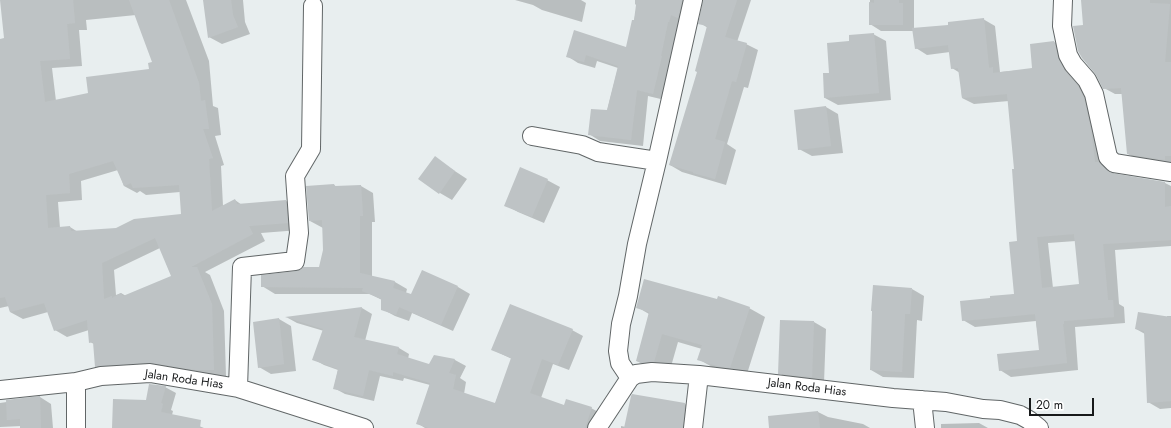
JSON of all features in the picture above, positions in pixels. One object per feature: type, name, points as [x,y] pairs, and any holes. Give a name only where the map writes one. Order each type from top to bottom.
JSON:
[{"type":"street","points":[[597,428],[630,378],[620,363],[618,351],[622,324],[637,244],[693,0]]},
{"type":"street","points":[[1063,0],[1062,26],[1068,55],[1073,64],[1087,80],[1094,94],[1108,157],[1114,163],[1171,172]]},
{"type":"street","points":[[238,388],[242,267],[295,261],[299,233],[295,176],[311,149],[313,6]]},
{"type":"street","points":[[532,136],[582,145],[598,152],[657,161]]},
{"type":"street","name":"Jalan Roda Hias","points":[[630,378],[636,374],[652,372],[699,375],[893,398],[946,402],[983,409],[1000,410],[1020,415],[1030,420],[1039,428]]},
{"type":"street","name":"Jalan Roda Hias","points":[[0,390],[76,382],[102,376],[150,373],[238,388],[364,428]]},
{"type":"street","points":[[693,428],[699,375]]},
{"type":"street","points":[[76,382],[76,428]]},
{"type":"street","points":[[922,400],[925,428]]},
{"type":"building","points":[[0,0],[73,0],[75,23],[67,24],[70,59],[40,61],[45,102],[88,93],[86,77],[149,69],[148,63],[152,62],[129,0],[169,0],[199,83],[201,101],[205,100],[209,129],[203,129],[213,158],[209,159],[212,211],[235,199],[237,204],[286,200],[288,223],[249,226],[253,234],[191,267],[197,267],[212,304],[214,370],[196,370],[150,363],[95,367],[93,342],[89,343],[87,320],[54,331],[44,303],[10,312],[5,297],[0,298],[0,39],[4,38]],"holes":[[[113,161],[124,186],[131,183],[133,188],[179,185],[181,214],[134,219],[116,228],[71,231],[70,226],[48,228],[46,195],[70,193],[69,174]],[[155,238],[171,276],[123,296],[121,293],[112,298],[112,296],[104,299],[102,263]]]},
{"type":"building","points":[[203,0],[231,0],[233,15],[238,27],[208,38]]},
{"type":"building","points":[[635,0],[682,0],[678,18],[671,15],[668,22],[653,94],[637,90],[631,140],[588,135],[591,109],[607,110],[618,66],[586,55],[584,62],[566,57],[574,30],[626,47],[632,20],[634,20],[636,5]]},
{"type":"building","points":[[703,0],[737,0],[725,37],[747,43],[736,82],[732,81],[715,139],[725,142],[715,179],[669,165],[697,72],[695,71],[707,26],[698,24]]},
{"type":"building","points":[[874,0],[899,0],[899,3],[903,3],[903,25],[869,25],[869,2],[874,3]]},
{"type":"building","points":[[1081,0],[1150,0],[1150,3],[1170,4],[1165,62],[1171,62],[1171,156],[1165,156],[1165,160],[1127,154],[1121,88],[1103,89],[1096,75],[1078,51],[1073,26],[1083,25]]},
{"type":"building","points":[[984,18],[989,68],[993,67],[993,73],[1032,68],[1030,44],[1054,41],[1059,60],[1065,71],[1078,86],[1084,98],[1091,130],[1095,162],[1099,162],[1112,173],[1165,182],[1165,207],[1171,206],[1171,240],[1103,244],[1108,300],[1113,300],[1114,317],[1064,321],[1063,324],[1067,363],[999,371],[997,354],[1039,350],[1035,314],[962,321],[960,301],[1014,294],[1009,242],[1017,241],[1012,169],[1014,169],[1007,94],[962,98],[958,68],[951,69],[948,45],[915,49],[912,28],[948,25],[948,22]],"holes":[[[1074,234],[1079,284],[1042,288],[1037,237]]]},
{"type":"building","points":[[874,33],[879,93],[824,98],[823,73],[829,73],[827,43],[849,41],[849,35]]},
{"type":"building","points":[[826,106],[831,146],[798,150],[794,110]]},
{"type":"building","points":[[435,156],[455,171],[439,194],[418,179]]},
{"type":"building","points":[[520,167],[548,179],[532,217],[504,206]]},
{"type":"building","points":[[334,184],[335,186],[361,185],[363,216],[360,216],[360,273],[395,281],[393,288],[411,294],[422,270],[458,286],[441,325],[399,307],[396,315],[381,310],[381,299],[362,291],[363,288],[261,287],[261,275],[296,271],[303,267],[319,267],[323,250],[322,220],[309,221],[306,186]]},
{"type":"building","points":[[644,279],[717,299],[718,296],[750,307],[730,368],[697,360],[702,345],[662,334],[654,362],[642,363],[636,361],[649,312],[636,308]]},
{"type":"building","points":[[873,285],[912,288],[910,314],[905,314],[902,372],[870,370]]},
{"type":"building","points":[[510,304],[573,329],[558,365],[542,359],[530,393],[564,405],[566,399],[592,407],[585,428],[429,428],[416,424],[430,383],[393,372],[393,376],[369,370],[363,396],[333,389],[338,369],[312,360],[323,329],[285,317],[362,307],[354,337],[399,347],[397,354],[429,364],[434,355],[455,359],[449,373],[456,375],[453,389],[495,403],[511,358],[491,350]]},
{"type":"building","points":[[1138,312],[1171,317],[1171,401],[1147,403],[1144,331],[1135,329]]},
{"type":"building","points":[[279,318],[284,364],[258,368],[253,322]]},
{"type":"building","points":[[780,320],[814,321],[812,377],[778,374]]},
{"type":"building","points":[[149,384],[166,386],[161,403],[163,404],[161,412],[201,420],[200,428],[112,428],[113,399],[146,400]]},
{"type":"building","points":[[632,394],[685,403],[683,428],[624,428]]},
{"type":"building","points":[[40,396],[41,428],[20,428],[20,419],[7,420],[6,400]]},
{"type":"building","points":[[818,411],[820,428],[769,428],[768,416]]}]
